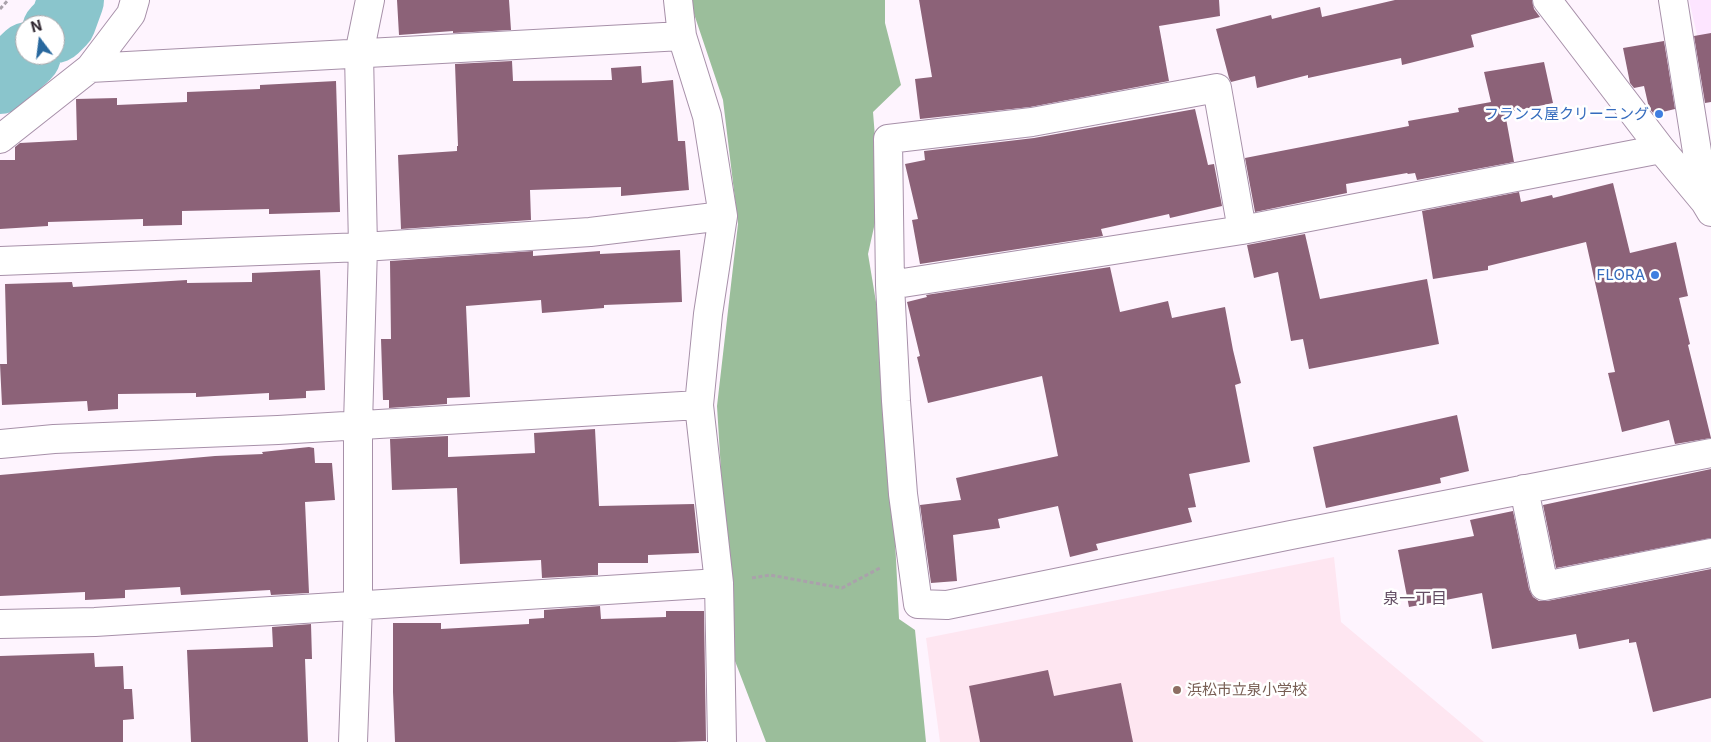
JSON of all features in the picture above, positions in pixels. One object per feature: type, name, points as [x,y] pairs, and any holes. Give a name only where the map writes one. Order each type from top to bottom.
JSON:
[{"type":"street","points":[[0,139],[90,68],[130,14],[135,0]]},
{"type":"street","points":[[353,742],[358,605],[358,424],[363,247],[358,54],[370,0]]},
{"type":"street","points":[[678,0],[682,36],[707,116],[723,216],[708,314],[699,405],[719,583],[722,742]]},
{"type":"street","points":[[1547,0],[1661,150],[1708,207]]},
{"type":"street","points":[[1672,0],[1711,230]]},
{"type":"street","points":[[90,68],[682,36]]},
{"type":"street","points":[[1242,230],[1217,88],[1032,122],[888,139],[890,285],[903,494],[918,604],[947,605],[1291,535],[1711,453]]},
{"type":"street","points":[[890,285],[1242,230],[1661,150]]},
{"type":"street","points":[[0,261],[363,247],[590,232],[723,216]]},
{"type":"street","points":[[0,444],[54,439],[268,430],[699,405]]},
{"type":"street","points":[[1524,489],[1544,586],[1711,553]]},
{"type":"street","points":[[0,624],[95,622],[719,583]]},
{"type":"path","points":[[0,9],[8,0]]},
{"type":"path","points":[[719,583],[770,575],[842,588],[881,567],[914,576]]},
{"type":"shaded area","points":[[1689,0],[1711,0],[1711,96]]},
{"type":"shaded area","name":"浜松市立泉小学校","points":[[1334,557],[1341,622],[1484,742],[940,742],[926,638]]},
{"type":"green space","points":[[691,0],[885,0],[885,23],[901,85],[873,112],[880,200],[868,254],[886,362],[899,619],[915,630],[926,742],[766,742],[735,661],[717,406],[738,224],[723,100],[691,5]]},
{"type":"building","points":[[397,0],[509,0],[511,30],[453,33],[453,31],[399,35]]},
{"type":"building","points":[[919,0],[1219,0],[1220,16],[1159,26],[1169,81],[1030,107],[920,119],[915,79],[932,77]]},
{"type":"building","points":[[1395,0],[1532,0],[1534,9],[1540,17],[1471,35],[1474,47],[1402,65],[1401,58],[1308,78],[1308,75],[1257,88],[1255,76],[1231,82],[1229,78],[1216,29],[1271,15],[1272,19],[1320,7],[1322,17]]},
{"type":"building","points":[[1711,33],[1711,102],[1705,103],[1694,36]]},
{"type":"building","points":[[1664,41],[1675,109],[1654,114],[1649,108],[1644,86],[1634,88],[1630,83],[1623,48]]},
{"type":"building","points":[[512,61],[513,81],[612,80],[611,68],[641,66],[642,83],[673,80],[678,141],[685,141],[689,190],[621,196],[621,187],[530,190],[531,220],[401,229],[398,155],[457,151],[455,64]]},
{"type":"building","points":[[1544,62],[1553,103],[1505,113],[1514,162],[1417,180],[1415,173],[1407,173],[1346,184],[1347,193],[1255,212],[1245,158],[1409,126],[1408,121],[1459,112],[1458,108],[1491,102],[1484,72]]},
{"type":"building","points":[[336,81],[340,212],[269,214],[269,209],[182,211],[182,225],[143,226],[143,219],[48,222],[48,226],[0,229],[0,160],[15,160],[15,147],[20,143],[77,140],[76,99],[117,98],[117,105],[187,102],[187,92],[260,89],[260,85]]},
{"type":"building","points":[[1195,109],[1208,165],[1214,164],[1222,206],[1170,218],[1169,214],[1101,229],[1103,236],[920,264],[912,220],[918,219],[905,164],[925,160],[924,151],[1034,138]]},
{"type":"building","points":[[1613,183],[1630,253],[1676,242],[1688,296],[1679,298],[1690,344],[1688,345],[1711,438],[1675,444],[1669,420],[1622,432],[1608,373],[1615,372],[1586,242],[1488,266],[1488,270],[1433,279],[1422,211],[1519,192],[1521,202],[1552,195],[1553,198]]},
{"type":"building","points":[[1305,234],[1320,299],[1427,279],[1439,344],[1309,369],[1303,339],[1291,341],[1278,272],[1254,278],[1247,245]]},
{"type":"building","points":[[680,250],[682,302],[604,305],[604,308],[542,313],[541,300],[466,306],[470,397],[447,398],[447,404],[389,408],[389,400],[383,400],[381,339],[391,339],[390,261],[533,251],[533,256],[600,251],[600,254]]},
{"type":"building","points":[[1110,267],[1120,312],[1168,301],[1172,318],[1225,307],[1241,383],[1235,385],[1250,462],[1189,474],[1196,507],[1188,508],[1192,522],[1096,544],[1098,550],[1070,557],[1058,506],[998,519],[1000,528],[953,535],[957,581],[931,583],[920,505],[961,500],[956,478],[1058,456],[1042,376],[928,403],[917,357],[920,356],[907,302],[927,297],[926,295]]},
{"type":"building","points":[[320,270],[325,390],[306,391],[306,398],[269,400],[269,393],[196,397],[196,393],[118,394],[118,409],[88,411],[87,401],[2,405],[0,364],[7,364],[5,284],[72,282],[73,287],[187,280],[187,283],[252,282],[252,273]]},
{"type":"building","points":[[1457,415],[1469,471],[1440,478],[1441,483],[1326,508],[1313,447]]},
{"type":"building","points":[[595,429],[599,506],[694,504],[699,553],[648,555],[648,563],[598,563],[598,575],[542,578],[541,560],[460,564],[457,488],[392,490],[390,439],[448,436],[448,457],[535,453],[534,433]]},
{"type":"building","points":[[314,448],[315,463],[332,463],[335,500],[305,502],[309,593],[271,595],[270,590],[181,595],[180,587],[125,590],[125,598],[85,600],[85,592],[0,596],[0,475],[215,456],[263,454],[262,452]]},
{"type":"building","points":[[1711,469],[1711,538],[1556,568],[1543,505]]},
{"type":"building","points":[[1513,511],[1529,589],[1533,597],[1539,601],[1711,569],[1711,698],[1653,712],[1636,642],[1629,643],[1629,639],[1579,649],[1576,634],[1492,649],[1482,593],[1409,607],[1398,550],[1474,536],[1470,520]]},
{"type":"building","points":[[600,606],[601,619],[666,617],[666,611],[704,611],[706,741],[395,742],[393,623],[441,623],[441,629],[529,624],[529,619],[544,618],[544,610]]},
{"type":"building","points":[[311,624],[312,659],[305,659],[308,742],[191,742],[187,650],[273,647],[272,627]]},
{"type":"building","points":[[94,653],[95,667],[123,666],[124,689],[132,689],[134,719],[123,720],[123,742],[0,742],[0,656]]},
{"type":"building","points":[[1048,670],[1054,696],[1121,683],[1133,742],[980,742],[969,686]]},
{"type":"waterway","points":[[65,16],[71,0]]},
{"type":"waterway","points":[[0,81],[17,65]]},
{"type":"place","name":"フランス屋クリーニング","points":[[1659,114]]},
{"type":"place","name":"FLORA","points":[[1655,275]]},
{"type":"place","name":"浜松市立泉小学校","points":[[1177,690]]},
{"type":"district","name":"泉一丁目","points":[[1415,599]]}]
